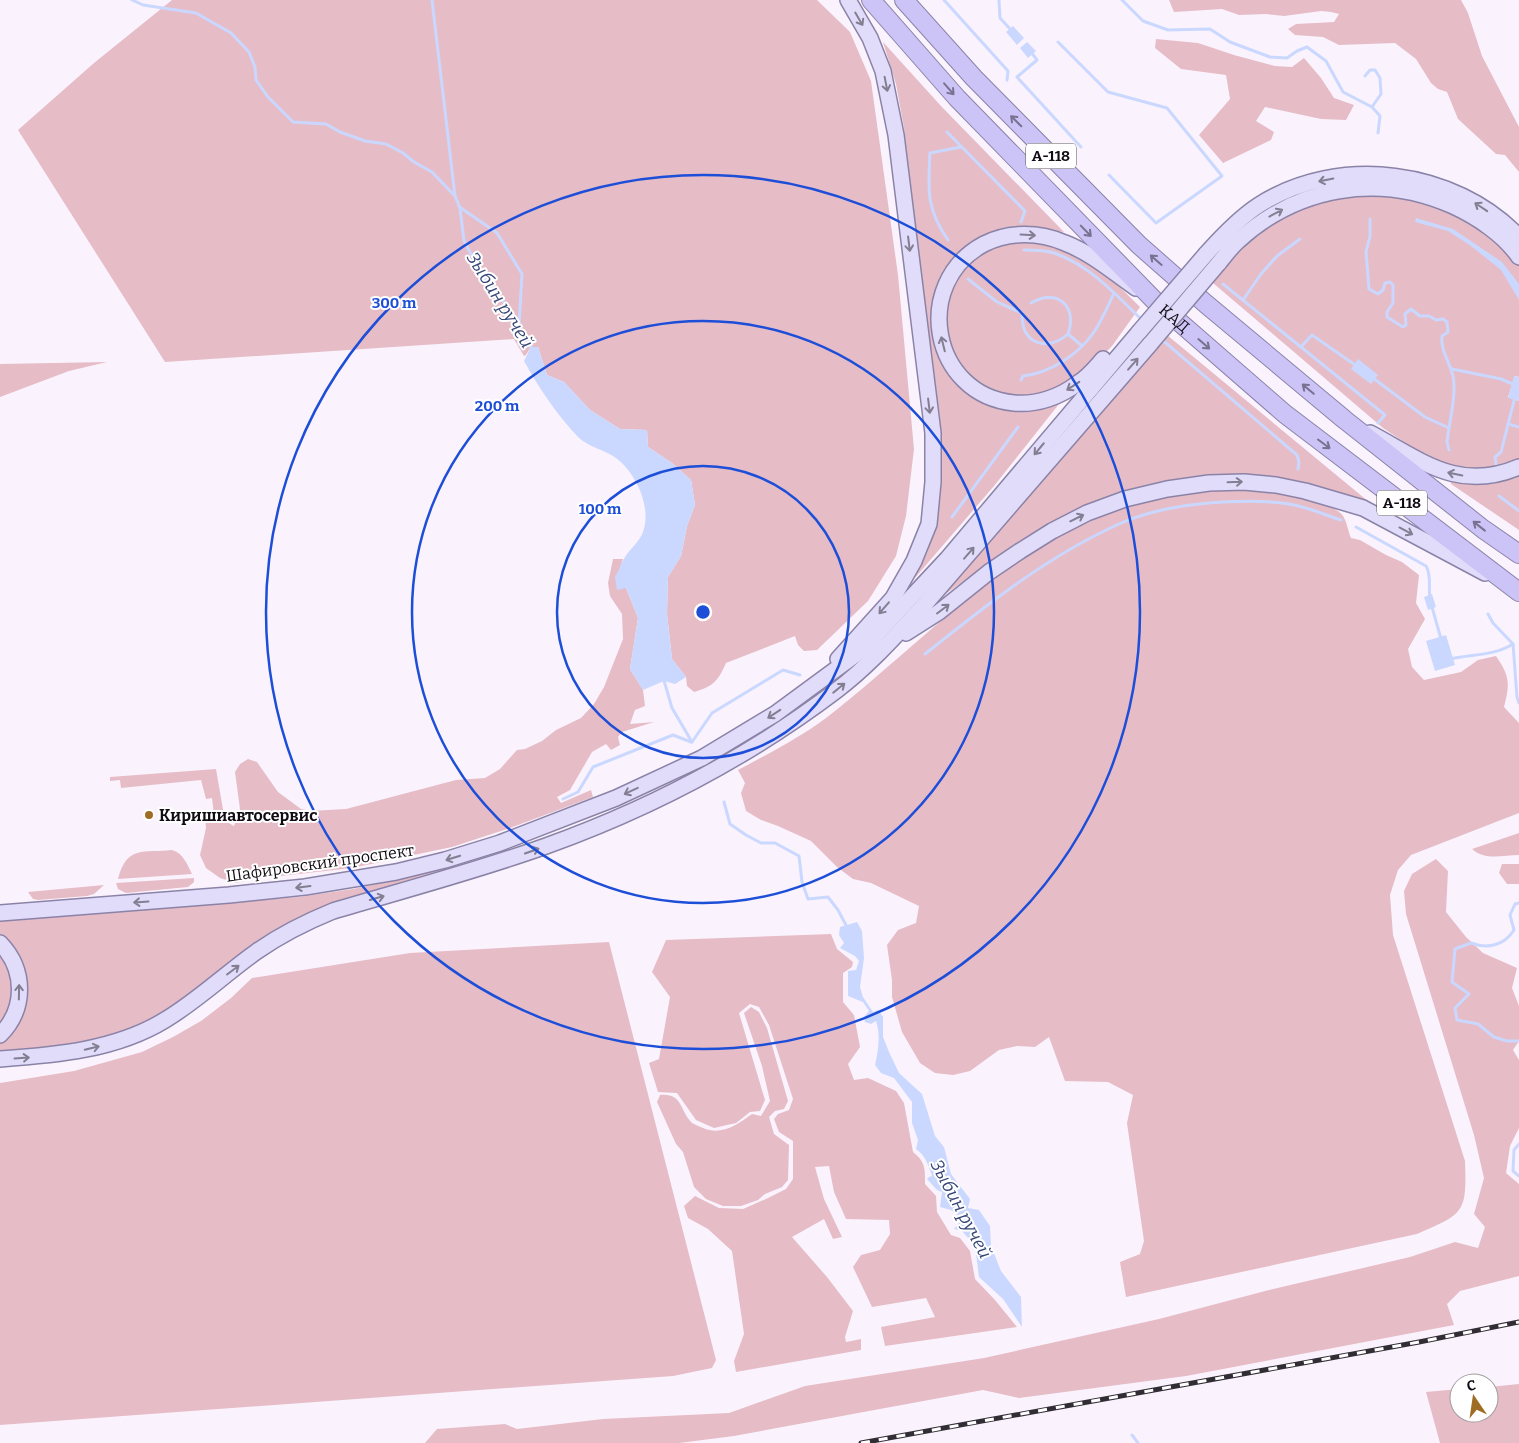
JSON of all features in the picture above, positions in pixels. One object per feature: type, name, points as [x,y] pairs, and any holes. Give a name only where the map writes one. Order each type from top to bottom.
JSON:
[{"type":"highway","name":"КАД","points":[[871,0],[957,98],[1154,300],[1286,414],[1519,591]]},
{"type":"highway","name":"КАД","points":[[904,0],[974,78],[1139,245],[1206,304],[1345,420],[1483,529],[1519,554]]},
{"type":"main road","points":[[813,686],[893,598],[914,561],[929,524],[934,482],[933,433],[896,135],[883,71],[870,38],[848,0]]},
{"type":"main road","points":[[0,1059],[44,1056],[85,1049],[116,1042],[143,1032],[182,1009],[257,952],[287,932],[312,920],[333,911],[548,846],[637,808],[734,759],[786,726],[839,689],[887,644],[933,596],[1150,343],[1212,259],[1227,231],[1259,205],[1311,183],[1350,175],[1385,175],[1417,179],[1453,191],[1478,204],[1507,225],[1519,237]]},
{"type":"main road","points":[[1154,300],[1083,252],[1064,242],[1037,235],[1015,234],[994,239],[977,248],[961,262],[950,276],[943,291],[939,311],[940,327],[944,349],[956,371],[967,384],[986,397],[1004,402],[1023,404],[1040,402],[1057,396],[1078,384],[1180,286],[1212,259],[1267,218],[1294,203],[1342,189],[1372,187],[1408,191],[1437,199],[1466,212],[1495,232],[1519,257]]},
{"type":"main road","points":[[813,686],[862,650],[940,566],[1136,330]]},
{"type":"main road","points":[[1345,420],[1432,467],[1452,474],[1471,477],[1492,476],[1519,467]]},
{"type":"main road","points":[[887,644],[939,612],[989,572],[1052,531],[1087,514],[1125,499],[1167,489],[1209,483],[1244,482],[1276,485],[1305,491],[1363,508],[1519,591]]},
{"type":"main road","name":"Шафировский проспект","points":[[0,913],[229,895],[305,886],[396,872],[445,860],[500,843],[562,820],[616,798],[695,761],[775,714],[813,686]]},
{"type":"main road","points":[[0,943],[13,961],[18,974],[20,990],[16,1013],[10,1024],[0,1035]]},
{"type":"shaded area","points":[[172,0],[817,0],[850,32],[871,81],[898,275],[914,449],[906,516],[896,556],[868,601],[817,650],[804,651],[798,645],[795,636],[726,663],[711,685],[694,692],[687,686],[686,677],[672,659],[667,614],[668,577],[681,556],[687,526],[695,505],[691,480],[672,463],[648,447],[647,430],[620,429],[590,410],[564,382],[547,375],[538,347],[531,347],[524,356],[514,339],[165,362],[18,130],[94,63]]},
{"type":"shaded area","points":[[1169,0],[1461,0],[1468,13],[1482,56],[1519,127],[1519,172],[1505,155],[1496,154],[1458,119],[1447,92],[1438,89],[1431,83],[1416,59],[1395,43],[1339,45],[1323,37],[1295,35],[1288,29],[1296,24],[1334,22],[1339,14],[1321,11],[1284,16],[1266,14],[1239,15],[1222,9],[1174,12]]},
{"type":"shaded area","points":[[1156,39],[1198,43],[1275,66],[1292,67],[1304,58],[1321,78],[1334,98],[1354,105],[1346,120],[1321,119],[1265,107],[1256,121],[1274,132],[1271,140],[1223,163],[1199,135],[1230,99],[1226,75],[1181,69],[1155,48]]},
{"type":"shaded area","points":[[883,42],[941,106],[1064,232],[1024,226],[1003,228],[982,236],[966,248],[952,262],[940,279],[934,303],[932,324],[934,345],[944,366],[961,389],[986,403],[1014,410],[1036,409],[1057,402],[1059,404],[994,486],[914,579],[927,553],[936,526],[942,450],[929,354],[904,128],[896,84]]},
{"type":"shaded area","points":[[1340,194],[1400,194],[1456,213],[1499,243],[1519,266],[1519,377],[1515,376],[1508,397],[1519,401],[1519,459],[1515,462],[1484,470],[1465,469],[1439,462],[1416,450],[1383,428],[1213,283],[1224,269],[1221,265],[1243,242],[1293,210]]},
{"type":"shaded area","points":[[1019,239],[1059,247],[1080,256],[1104,273],[1140,307],[1112,346],[1097,361],[1059,391],[1019,397],[996,392],[978,384],[963,370],[952,353],[947,335],[946,315],[954,281],[967,263],[996,245]]},
{"type":"shaded area","points":[[1167,335],[1369,502],[1367,504],[1244,475],[1209,475],[1166,481],[1123,492],[1049,524],[1013,545],[929,606]]},
{"type":"shaded area","points":[[107,362],[69,371],[0,397],[0,364]]},
{"type":"shaded area","points":[[1519,476],[1519,530],[1451,484],[1451,482],[1492,482]]},
{"type":"shaded area","points":[[1244,489],[1297,497],[1337,510],[1344,518],[1351,538],[1360,540],[1402,562],[1419,575],[1416,603],[1425,619],[1408,649],[1412,667],[1424,680],[1461,672],[1478,660],[1496,656],[1508,680],[1504,707],[1519,723],[1519,813],[1411,855],[1398,870],[1390,895],[1393,935],[1465,1161],[1465,1192],[1459,1210],[1453,1216],[1417,1234],[1126,1297],[1120,1262],[1140,1254],[1144,1241],[1127,1123],[1133,1095],[1108,1082],[1065,1081],[1049,1037],[1035,1047],[1017,1046],[999,1050],[970,1071],[953,1075],[935,1073],[920,1063],[902,1032],[892,997],[892,980],[887,945],[898,930],[916,923],[919,906],[871,883],[853,879],[837,867],[811,841],[761,820],[746,811],[741,793],[745,783],[738,770],[794,739],[826,718],[966,600],[1040,548],[1080,526],[1139,503],[1183,494]]},
{"type":"shaded area","points":[[613,559],[623,559],[620,568],[638,618],[630,669],[643,690],[645,706],[635,710],[630,724],[654,722],[622,732],[618,737],[620,745],[611,750],[606,744],[592,752],[570,790],[557,797],[561,803],[591,790],[593,797],[452,847],[352,868],[253,879],[236,883],[220,878],[206,868],[200,855],[206,828],[205,817],[214,815],[212,798],[206,799],[201,780],[121,788],[120,780],[110,781],[110,777],[216,769],[225,821],[234,826],[240,809],[235,772],[240,764],[248,759],[257,762],[278,792],[301,809],[310,811],[346,809],[456,780],[485,778],[500,769],[517,750],[525,749],[542,741],[556,730],[581,718],[594,704],[604,687],[623,639],[622,614],[610,596],[608,583]]},
{"type":"shaded area","points":[[1519,833],[1519,855],[1488,856],[1477,853],[1472,849]]},
{"type":"shaded area","points":[[172,850],[182,856],[192,874],[118,879],[122,868],[131,856],[138,853]]},
{"type":"shaded area","points":[[506,850],[507,853],[355,898],[138,1028],[87,1040],[0,1053],[0,1043],[7,1037],[22,1010],[0,936],[0,920],[299,897],[353,889],[413,876],[469,862]]},
{"type":"shaded area","points":[[1436,859],[1448,871],[1446,912],[1466,937],[1483,953],[1517,968],[1512,988],[1519,1006],[1519,1041],[1513,1050],[1519,1060],[1519,1128],[1510,1146],[1506,1173],[1519,1184],[1519,1276],[1460,1291],[1447,1304],[1454,1325],[1186,1376],[1019,1398],[983,1390],[734,1436],[679,1443],[425,1443],[437,1429],[505,1424],[517,1429],[603,1419],[729,1413],[805,1386],[984,1358],[1159,1319],[1269,1290],[1410,1257],[1455,1242],[1478,1248],[1485,1227],[1474,1214],[1484,1178],[1474,1135],[1406,914],[1404,891],[1412,874]]},
{"type":"shaded area","points":[[1502,864],[1519,864],[1519,884],[1507,884],[1499,873]]},
{"type":"shaded area","points":[[194,878],[194,882],[188,887],[126,893],[118,889],[116,883]]},
{"type":"shaded area","points":[[104,885],[94,894],[87,896],[38,900],[33,899],[28,892]]},
{"type":"shaded area","points":[[831,934],[837,949],[853,962],[852,967],[843,973],[843,1002],[854,1015],[860,1047],[848,1064],[854,1080],[868,1078],[896,1091],[904,1103],[913,1152],[923,1163],[925,1184],[936,1196],[937,1212],[951,1235],[960,1238],[970,1251],[975,1279],[1017,1327],[885,1346],[881,1327],[935,1317],[926,1298],[872,1307],[853,1267],[861,1255],[880,1250],[890,1234],[889,1220],[846,1219],[834,1192],[829,1166],[815,1167],[824,1199],[842,1237],[833,1239],[824,1219],[792,1237],[827,1277],[853,1311],[845,1337],[846,1342],[861,1339],[861,1350],[736,1372],[734,1361],[744,1334],[732,1251],[708,1229],[688,1218],[684,1206],[695,1196],[719,1208],[743,1209],[786,1189],[793,1179],[793,1141],[779,1132],[774,1119],[778,1114],[789,1110],[793,1099],[769,1025],[759,1007],[750,1004],[739,1013],[765,1100],[760,1111],[750,1112],[736,1123],[714,1128],[696,1120],[677,1093],[658,1092],[649,1063],[659,1059],[670,997],[652,972],[666,940]]},
{"type":"shaded area","points":[[609,942],[716,1360],[712,1368],[673,1376],[0,1425],[0,1083],[74,1071],[142,1052],[201,1021],[231,998],[252,978],[410,953]]},
{"type":"shaded area","points":[[0,948],[16,994],[0,1030]]},
{"type":"shaded area","points":[[751,1007],[759,1012],[767,1028],[788,1101],[784,1109],[775,1111],[769,1117],[774,1134],[789,1145],[788,1180],[782,1187],[765,1194],[758,1200],[741,1206],[723,1206],[706,1199],[694,1187],[683,1152],[676,1144],[657,1102],[660,1095],[673,1097],[680,1103],[692,1123],[716,1131],[729,1128],[752,1114],[761,1116],[770,1101],[762,1066],[744,1013]]},
{"type":"shaded area","points":[[1519,1384],[1519,1443],[1440,1443],[1426,1392],[1449,1390],[1449,1423],[1499,1423],[1499,1386]]},
{"type":"water","points":[[1013,26],[1024,38],[1017,45],[1006,32]]},
{"type":"water","points":[[1027,42],[1036,51],[1028,58],[1020,48]]},
{"type":"water","points":[[1416,218],[1453,229],[1502,262],[1519,284],[1519,300],[1501,270],[1471,246],[1448,231],[1415,222]]},
{"type":"water","points":[[531,347],[538,347],[547,375],[564,382],[590,410],[620,429],[647,430],[648,447],[672,463],[691,480],[695,505],[687,526],[681,556],[668,577],[667,614],[672,659],[686,677],[675,684],[664,681],[643,690],[630,669],[638,618],[626,588],[617,590],[615,577],[625,557],[640,539],[643,532],[645,522],[644,502],[636,481],[616,458],[579,438],[556,411],[524,361]]},
{"type":"water","points":[[1358,359],[1378,375],[1371,384],[1351,369]]},
{"type":"water","points":[[1514,376],[1519,377],[1519,401],[1508,398]]},
{"type":"water","points":[[1432,594],[1436,607],[1428,610],[1424,597]]},
{"type":"water","points":[[1446,635],[1455,665],[1435,671],[1426,641]]},
{"type":"water","points":[[857,922],[862,931],[864,958],[860,987],[863,997],[873,1012],[878,1010],[883,1017],[883,1037],[899,1073],[922,1094],[935,1136],[944,1147],[951,1174],[970,1199],[968,1208],[979,1210],[990,1226],[991,1246],[1001,1271],[1021,1297],[1022,1327],[1003,1299],[979,1277],[975,1246],[962,1231],[954,1229],[962,1219],[951,1210],[940,1207],[942,1192],[937,1190],[927,1179],[932,1176],[930,1168],[916,1149],[918,1140],[912,1123],[912,1102],[894,1078],[881,1073],[875,1065],[879,1038],[878,1026],[876,1021],[871,1024],[865,1022],[864,1017],[869,1011],[863,1002],[848,996],[848,971],[856,970],[859,961],[855,956],[840,948],[844,943],[839,935],[840,927]]},
{"type":"waterway","name":"Зыбин ручей","points":[[132,0],[143,5],[196,13],[231,33],[249,52],[255,67],[256,80],[268,97],[293,122],[326,124],[340,132],[365,141],[386,144],[432,172],[455,196],[460,208],[464,241],[484,278],[511,311],[532,349]]},
{"type":"waterway","points":[[432,0],[455,196]]},
{"type":"waterway","points":[[944,0],[1008,71],[1007,80]]},
{"type":"waterway","points":[[999,0],[1000,18],[1012,31]]},
{"type":"waterway","points":[[1122,0],[1143,21],[1168,30],[1210,29],[1230,42],[1270,57],[1287,58],[1307,47],[1326,61],[1343,92],[1372,107],[1380,116],[1378,133]]},
{"type":"waterway","points":[[1058,42],[1108,92],[1167,108],[1222,176],[1156,223],[1109,175]]},
{"type":"waterway","points":[[1031,52],[1037,60],[1017,77],[1081,147]]},
{"type":"waterway","points":[[1365,76],[1370,70],[1375,70],[1380,78],[1381,94],[1372,107]]},
{"type":"waterway","points":[[947,132],[1025,211],[1021,222]]},
{"type":"waterway","points":[[948,240],[932,208],[929,188],[930,153],[961,147]]},
{"type":"waterway","points":[[461,208],[497,233],[522,274],[519,325]]},
{"type":"waterway","points":[[1370,219],[1370,236],[1366,252],[1369,289],[1378,294],[1383,290],[1385,283],[1390,282],[1393,285],[1393,303],[1387,312],[1387,317],[1403,327],[1406,325],[1405,314],[1411,309],[1420,316],[1429,316],[1436,320],[1443,319],[1447,322],[1448,332],[1442,336],[1442,342],[1452,371],[1454,384],[1453,406],[1447,442],[1449,450]]},
{"type":"waterway","points":[[1243,300],[1261,274],[1277,256],[1300,239]]},
{"type":"waterway","points":[[1024,250],[1051,252],[1079,265],[1102,282],[1143,321]]},
{"type":"waterway","points":[[968,279],[997,302],[1022,313],[1025,331],[1035,341],[1046,344],[1052,343],[1068,334]]},
{"type":"waterway","points":[[1223,284],[1385,415],[1378,423]]},
{"type":"waterway","points":[[1021,380],[1023,376],[1043,371],[1063,362],[1080,348],[1097,327],[1114,293]]},
{"type":"waterway","points":[[1031,303],[1049,298],[1063,302],[1068,308],[1070,315],[1068,334],[1081,345]]},
{"type":"waterway","points":[[1301,347],[1312,335],[1358,367]]},
{"type":"waterway","points":[[1160,338],[1297,455],[1298,469]]},
{"type":"waterway","points":[[1452,369],[1501,379],[1515,385]]},
{"type":"waterway","points":[[1373,378],[1425,417],[1449,428]]},
{"type":"waterway","points":[[1496,464],[1495,457],[1501,452],[1515,397]]},
{"type":"waterway","points":[[1508,424],[1519,427]]},
{"type":"waterway","points":[[952,517],[1018,427]]},
{"type":"waterway","points":[[1499,496],[1519,511]]},
{"type":"waterway","points":[[925,654],[994,600],[1042,566],[1093,537],[1143,515],[1169,508],[1196,504],[1258,501],[1300,506],[1341,520]]},
{"type":"waterway","points":[[1356,527],[1426,566],[1430,598]]},
{"type":"waterway","points":[[1432,607],[1441,639]]},
{"type":"waterway","points":[[1488,614],[1493,623],[1513,644],[1519,703]]},
{"type":"waterway","points":[[1451,659],[1491,653],[1513,644]]},
{"type":"waterway","points":[[692,742],[712,713],[783,670],[800,675]]},
{"type":"waterway","name":"Зыбин ручей","points":[[663,677],[672,708],[692,742]]},
{"type":"waterway","points":[[563,799],[578,792],[593,767],[673,735],[691,742]]},
{"type":"waterway","name":"Зыбин ручей","points":[[724,802],[730,824],[761,843],[775,843],[799,856],[802,882],[808,899],[828,897],[838,910],[848,929]]},
{"type":"waterway","points":[[1519,903],[1515,904],[1510,915],[1514,930],[1505,940],[1495,945],[1483,946],[1471,943],[1455,949],[1452,982],[1469,994],[1455,1008],[1457,1020],[1478,1024],[1494,1037],[1507,1041],[1519,1041]]},
{"type":"waterway","points":[[1519,1144],[1514,1150],[1513,1171],[1519,1176]]},
{"type":"waterway","name":"Зыбин ручей","points":[[1132,1435],[1138,1443]]},
{"type":"railway","points":[[861,1443],[1419,1342],[1519,1322]]},
{"type":"place","name":"Киришиавтосервис","points":[[149,815]]}]
